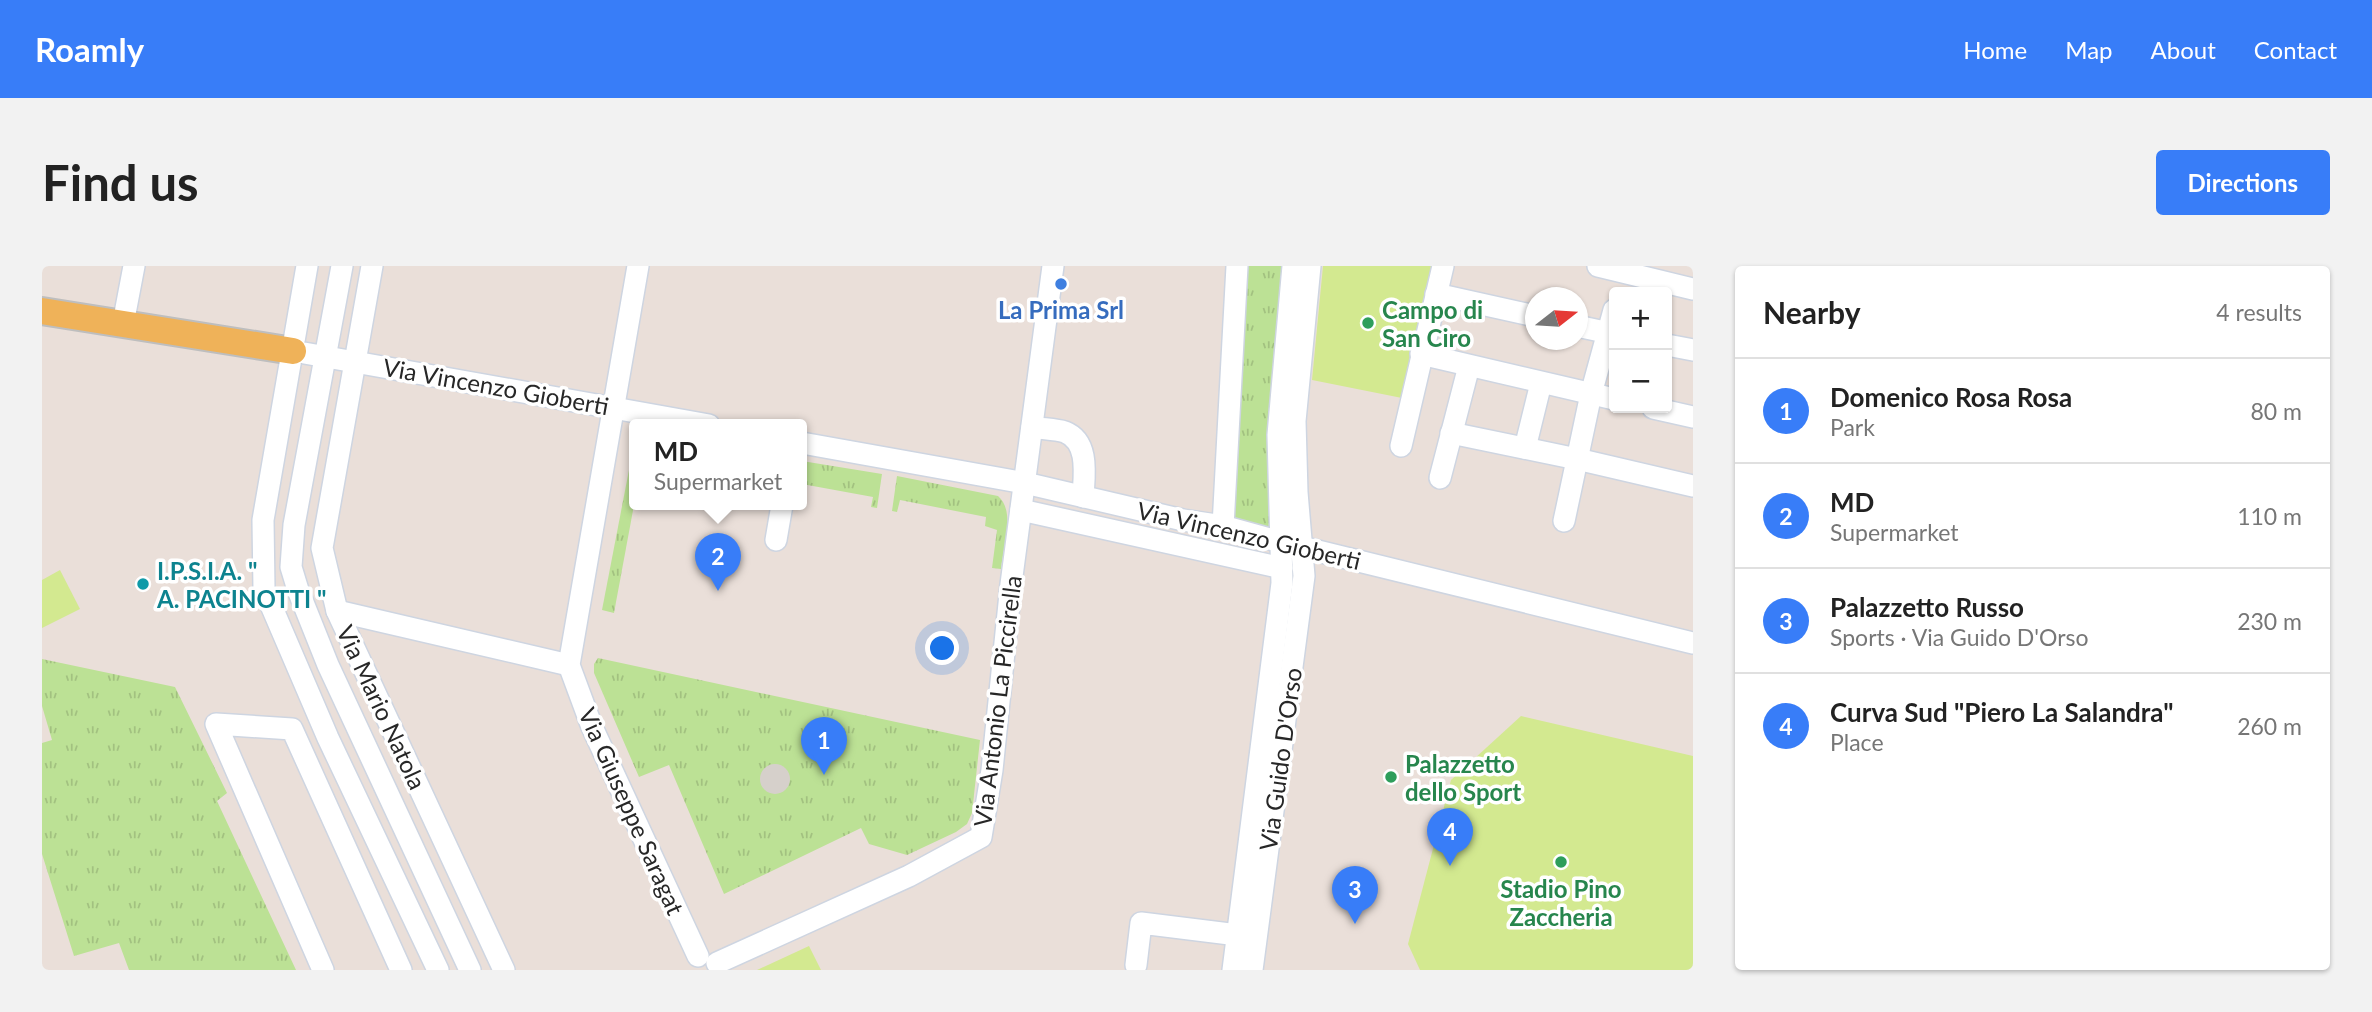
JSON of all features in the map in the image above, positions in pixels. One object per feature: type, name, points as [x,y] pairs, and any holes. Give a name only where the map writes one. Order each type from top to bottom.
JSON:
[{"type":"main road","points":[[42,311],[293,351]]},
{"type":"street","points":[[123,324],[134,266]]},
{"type":"street","points":[[307,266],[263,520],[264,589],[328,738],[435,965]]},
{"type":"street","name":"Via Mario Natola","points":[[342,266],[294,525],[291,567],[328,665],[470,970]]},
{"type":"street","name":"Via Mario Natola","points":[[372,266],[322,548],[337,611],[504,970]]},
{"type":"street","points":[[337,611],[569,665],[616,406],[638,266]]},
{"type":"street","name":"Via Antonio La Piccirella","points":[[706,965],[909,876],[981,837],[992,770],[1011,584],[1053,266]]},
{"type":"street","points":[[1223,526],[1237,266]]},
{"type":"street","points":[[1401,446],[1443,266]]},
{"type":"street","points":[[1598,266],[1623,277],[1681,280]]},
{"type":"street","name":"Via Guido D'Orso","points":[[1233,970],[1281,596],[1278,435],[1301,272]]},
{"type":"street","name":"Via Guido D'Orso","points":[[1252,970],[1304,576],[1297,492],[1295,421],[1301,272]]},
{"type":"street","points":[[1436,294],[1525,314]]},
{"type":"street","points":[[1588,328],[1609,333]]},
{"type":"street","points":[[1564,521],[1591,394],[1609,339]]},
{"type":"street","points":[[1672,346],[1693,351]]},
{"type":"street","name":"Via Vincenzo Gioberti","points":[[293,351],[680,419]]},
{"type":"street","points":[[1421,354],[1609,398]]},
{"type":"street","points":[[1440,478],[1469,366]]},
{"type":"street","points":[[1525,448],[1541,383]]},
{"type":"street","points":[[1672,412],[1693,416]]},
{"type":"street","points":[[1032,427],[1067,433],[1080,446],[1085,466],[1083,497]]},
{"type":"street","points":[[1451,433],[1577,458],[1693,486]]},
{"type":"street","name":"Via Vincenzo Gioberti","points":[[807,444],[1025,484],[1183,520],[1223,526],[1693,643]]},
{"type":"street","points":[[776,540],[781,510]]},
{"type":"street","name":"Via Vincenzo Gioberti","points":[[1021,510],[1282,568]]},
{"type":"street","name":"Via Giuseppe Saragat","points":[[569,665],[592,727],[706,965]]},
{"type":"street","points":[[323,970],[216,724],[292,729],[401,970]]},
{"type":"street","points":[[1136,965],[1141,923],[1238,935]]},
{"type":"street","points":[[411,970],[435,965],[460,947],[488,934]]},
{"type":"green space","points":[[1243,266],[1287,266],[1276,533],[1228,522]]},
{"type":"green space","name":"Campo di San Ciro","points":[[1323,266],[1432,266],[1402,398],[1312,380]]},
{"type":"green space","points":[[807,462],[882,474],[877,508],[871,507],[873,497],[807,485]]},
{"type":"green space","points":[[629,470],[629,510],[633,510],[614,613],[602,610]]},
{"type":"green space","points":[[897,476],[998,496],[1006,511],[1007,520],[1001,569],[992,568],[997,530],[985,526],[986,517],[900,500],[897,512],[892,511]]},
{"type":"green space","points":[[60,570],[80,609],[42,628],[42,580]]},
{"type":"green space","points":[[598,658],[980,740],[972,813],[967,824],[956,832],[907,855],[869,844],[861,828],[724,894],[669,765],[639,777],[594,673],[594,664]]},
{"type":"green space","points":[[42,659],[175,687],[227,793],[217,801],[296,970],[129,970],[119,943],[74,956],[42,854],[42,743],[52,740],[42,706]]},
{"type":"green space","name":"Stadio Pino Zaccheria","points":[[1521,716],[1693,756],[1693,970],[1420,970],[1408,944],[1451,780]]},
{"type":"green space","points":[[809,946],[821,970],[757,970]]},
{"type":"shaded area","points":[[775,764],[786,768],[790,779],[786,790],[775,794],[764,790],[760,779],[764,768]]},
{"type":"place","name":"La Prima Srl","points":[[1061,284]]},
{"type":"place","name":"Campo di San Ciro","points":[[1368,323]]},
{"type":"place","name":"I.P.S.I.A. \" A. PACINOTTI \"","points":[[143,584]]},
{"type":"place","name":"MD","points":[[718,591]]},
{"type":"place","name":"Domenico Rosa Rosa","points":[[824,775]]},
{"type":"place","name":"Palazzetto dello Sport","points":[[1391,777]]},
{"type":"place","name":"Stadio Pino Zaccheria","points":[[1561,862]]},
{"type":"place","name":"Curva Sud \"Piero La Salandra\"","points":[[1450,866]]},
{"type":"place","name":"Palazzetto Russo","points":[[1355,924]]}]
